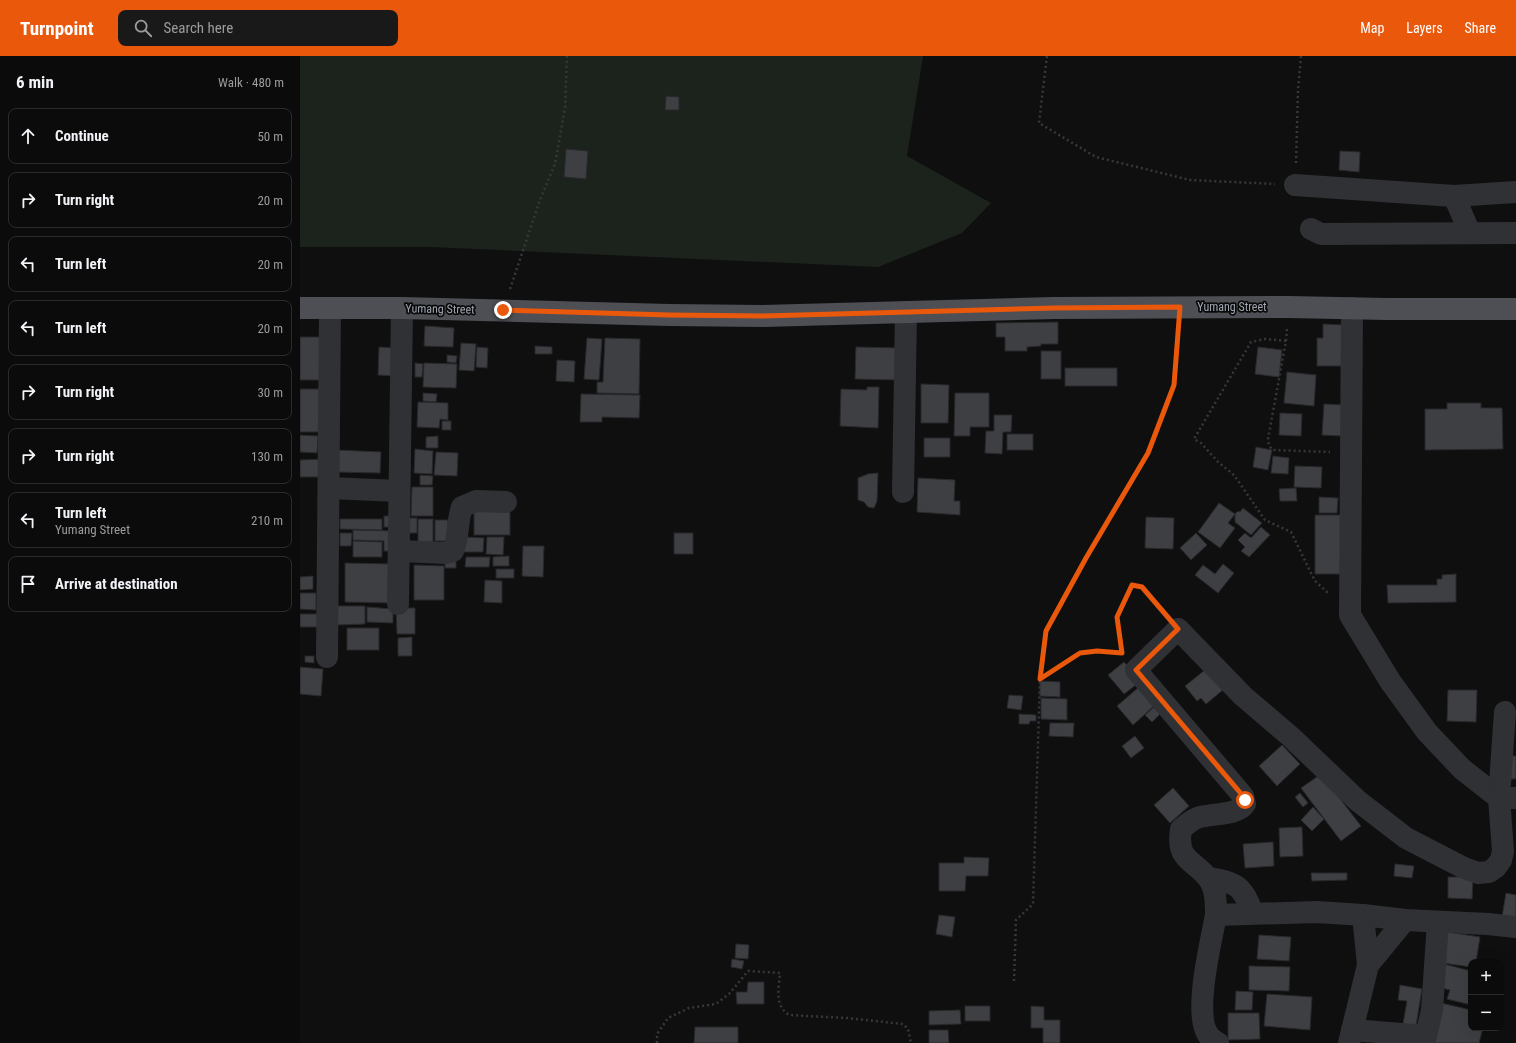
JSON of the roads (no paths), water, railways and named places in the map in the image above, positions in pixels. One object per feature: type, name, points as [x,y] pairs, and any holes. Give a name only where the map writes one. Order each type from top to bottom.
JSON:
[{"type":"main road","name":"Yumang Street","points":[[300,308],[402,308],[763,316],[1054,308],[1288,307],[1516,309]]},
{"type":"street","points":[[1295,185],[1454,196],[1516,192]]},
{"type":"street","points":[[1454,196],[1470,233]]},
{"type":"street","points":[[1311,229],[1321,234],[1516,233]]},
{"type":"street","points":[[326,657],[330,308]]},
{"type":"street","points":[[398,604],[402,308]]},
{"type":"street","points":[[1352,308],[1350,615],[1390,681],[1427,732],[1462,769],[1508,798]]},
{"type":"street","points":[[903,492],[906,312]]},
{"type":"street","points":[[329,488],[399,491]]},
{"type":"street","points":[[399,551],[446,553],[453,551],[456,545],[459,514],[462,507],[476,501],[506,502]]},
{"type":"street","points":[[1218,1043],[1211,1039],[1206,1032],[1202,1006],[1216,915],[1216,901],[1213,887],[1209,878],[1183,856],[1180,844],[1181,830],[1188,822],[1197,818],[1238,811],[1245,804],[1245,800],[1136,670],[1178,629],[1243,696],[1291,737],[1358,801],[1412,842],[1464,868],[1478,873],[1489,872],[1496,867],[1501,860],[1503,851],[1508,798],[1504,712]]},
{"type":"street","points":[[1209,878],[1231,883],[1240,888],[1246,895],[1253,913]]},
{"type":"street","points":[[1216,915],[1303,912],[1363,915],[1405,920],[1488,924],[1516,927]]},
{"type":"street","points":[[1363,915],[1368,965],[1350,1037],[1424,1040],[1432,1010],[1438,922]]},
{"type":"street","points":[[1368,965],[1405,920]]}]
